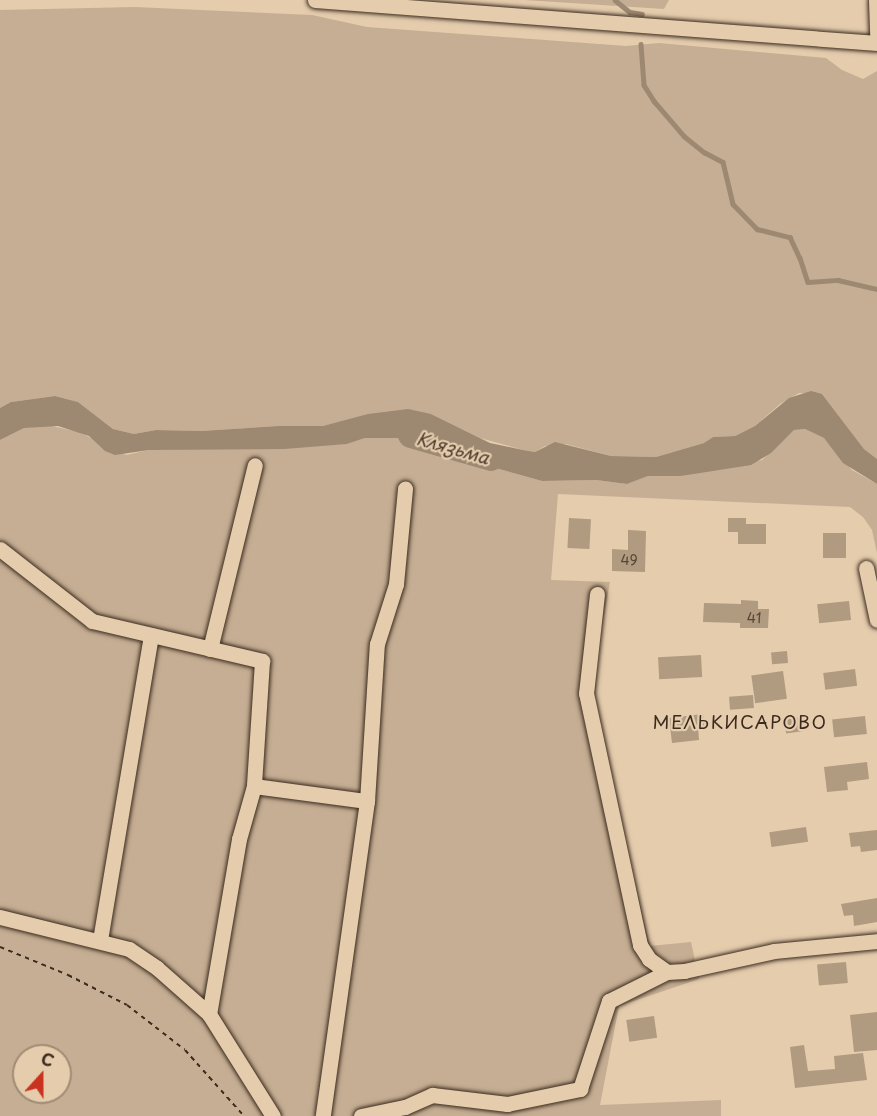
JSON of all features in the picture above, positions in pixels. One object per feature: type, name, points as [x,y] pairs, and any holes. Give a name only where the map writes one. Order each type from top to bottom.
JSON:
[{"type":"street","points":[[315,0],[379,2],[877,43]]},
{"type":"street","points":[[876,0],[877,38]]},
{"type":"street","points":[[210,649],[255,465]]},
{"type":"street","points":[[323,1116],[367,801],[377,644],[396,584],[405,488]]},
{"type":"street","points":[[0,549],[92,621],[262,661],[254,786],[239,839],[208,1014]]},
{"type":"street","points":[[866,568],[877,620]]},
{"type":"street","points":[[597,594],[586,693],[640,945],[649,959],[667,972]]},
{"type":"street","points":[[100,940],[151,635]]},
{"type":"street","points":[[254,786],[367,801]]},
{"type":"street","points":[[0,917],[129,949],[157,968],[208,1014],[273,1116]]},
{"type":"street","points":[[361,1116],[405,1107],[432,1095],[507,1104],[580,1089],[609,1001],[667,972],[684,971],[774,951],[877,941]]},
{"type":"path","points":[[0,947],[68,975],[127,1005],[185,1050],[244,1116]]},
{"type":"shaded area","points":[[524,0],[669,0],[664,9]]},
{"type":"shaded area","points":[[135,7],[312,15],[367,27],[626,46],[659,43],[826,58],[842,70],[863,79],[877,71],[877,459],[864,449],[822,394],[799,393],[780,404],[755,426],[735,436],[713,437],[704,443],[656,457],[611,456],[566,444],[545,446],[535,452],[523,450],[480,438],[431,414],[386,412],[323,426],[278,426],[201,431],[156,430],[134,434],[113,429],[78,402],[55,396],[11,402],[0,408],[0,10]]},
{"type":"shaded area","points":[[811,391],[822,394],[864,449],[877,459],[877,484],[843,463],[824,438],[805,429],[794,430],[771,453],[751,465],[681,476],[648,476],[627,484],[596,480],[542,481],[488,466],[450,445],[409,438],[365,438],[347,444],[284,449],[149,450],[115,455],[105,451],[89,436],[58,426],[24,428],[0,440],[0,408],[11,402],[55,396],[78,402],[113,429],[134,434],[156,430],[201,431],[278,426],[323,426],[368,414],[408,409],[431,414],[490,443],[523,450],[535,452],[555,442],[611,456],[656,457],[704,443],[713,437],[735,436],[755,426],[789,398]]},
{"type":"shaded area","points":[[47,425],[79,432],[126,455],[149,450],[347,444],[365,438],[409,438],[450,445],[488,466],[542,481],[596,480],[627,484],[648,476],[681,476],[762,460],[794,430],[805,429],[824,438],[852,470],[877,484],[877,553],[872,530],[863,517],[850,507],[558,494],[551,580],[610,582],[598,649],[594,714],[650,946],[691,942],[699,979],[619,1006],[600,1105],[721,1100],[721,1116],[0,1116],[0,440],[24,428]]},
{"type":"building","points":[[569,518],[591,519],[589,549],[567,548]]},
{"type":"building","points":[[728,518],[746,518],[746,524],[766,524],[766,544],[738,544],[738,532],[728,532]]},
{"type":"building","points":[[628,530],[646,531],[645,572],[612,571],[612,549],[628,550]]},
{"type":"building","points":[[823,533],[846,533],[846,558],[823,558]]},
{"type":"building","points":[[741,600],[758,601],[758,609],[769,609],[768,628],[740,628],[740,623],[703,622],[704,603],[741,604]]},
{"type":"building","points":[[849,601],[851,620],[819,623],[817,604]]},
{"type":"building","points":[[787,651],[788,663],[772,664],[771,652]]},
{"type":"building","points":[[701,655],[702,677],[659,679],[658,657]]},
{"type":"building","points":[[855,669],[857,686],[825,690],[823,673]]},
{"type":"building","points":[[783,671],[787,699],[755,703],[751,675]]},
{"type":"building","points":[[753,695],[754,708],[730,710],[729,697]]},
{"type":"building","points":[[703,714],[705,727],[698,727],[699,740],[672,743],[669,718]]},
{"type":"building","points":[[865,716],[867,734],[834,737],[832,719]]},
{"type":"building","points":[[803,717],[805,731],[786,734],[784,720]]},
{"type":"building","points":[[867,762],[869,779],[847,782],[848,790],[827,792],[824,767]]},
{"type":"building","points":[[806,827],[808,842],[771,847],[769,832]]},
{"type":"building","points":[[877,830],[877,850],[861,852],[860,846],[851,847],[849,833]]},
{"type":"building","points":[[877,898],[877,922],[854,926],[853,915],[844,916],[841,904]]},
{"type":"building","points":[[846,962],[848,983],[819,985],[817,965]]},
{"type":"building","points":[[877,1012],[877,1050],[854,1052],[850,1015]]},
{"type":"building","points":[[654,1016],[657,1038],[629,1042],[626,1020]]},
{"type":"building","points":[[804,1045],[808,1071],[835,1069],[834,1056],[863,1053],[867,1080],[795,1088],[790,1047]]},
{"type":"waterway","points":[[615,0],[630,12],[642,14]]},
{"type":"waterway","points":[[641,44],[644,85],[654,101],[684,136],[704,152],[723,162],[733,204],[757,229],[790,237],[808,282],[838,280],[877,289]]},
{"type":"waterway","name":"Клязьма","points":[[411,435],[491,458]]},
{"type":"district","name":"МЕЛЬКИСАРОВО","points":[[740,722]]}]
